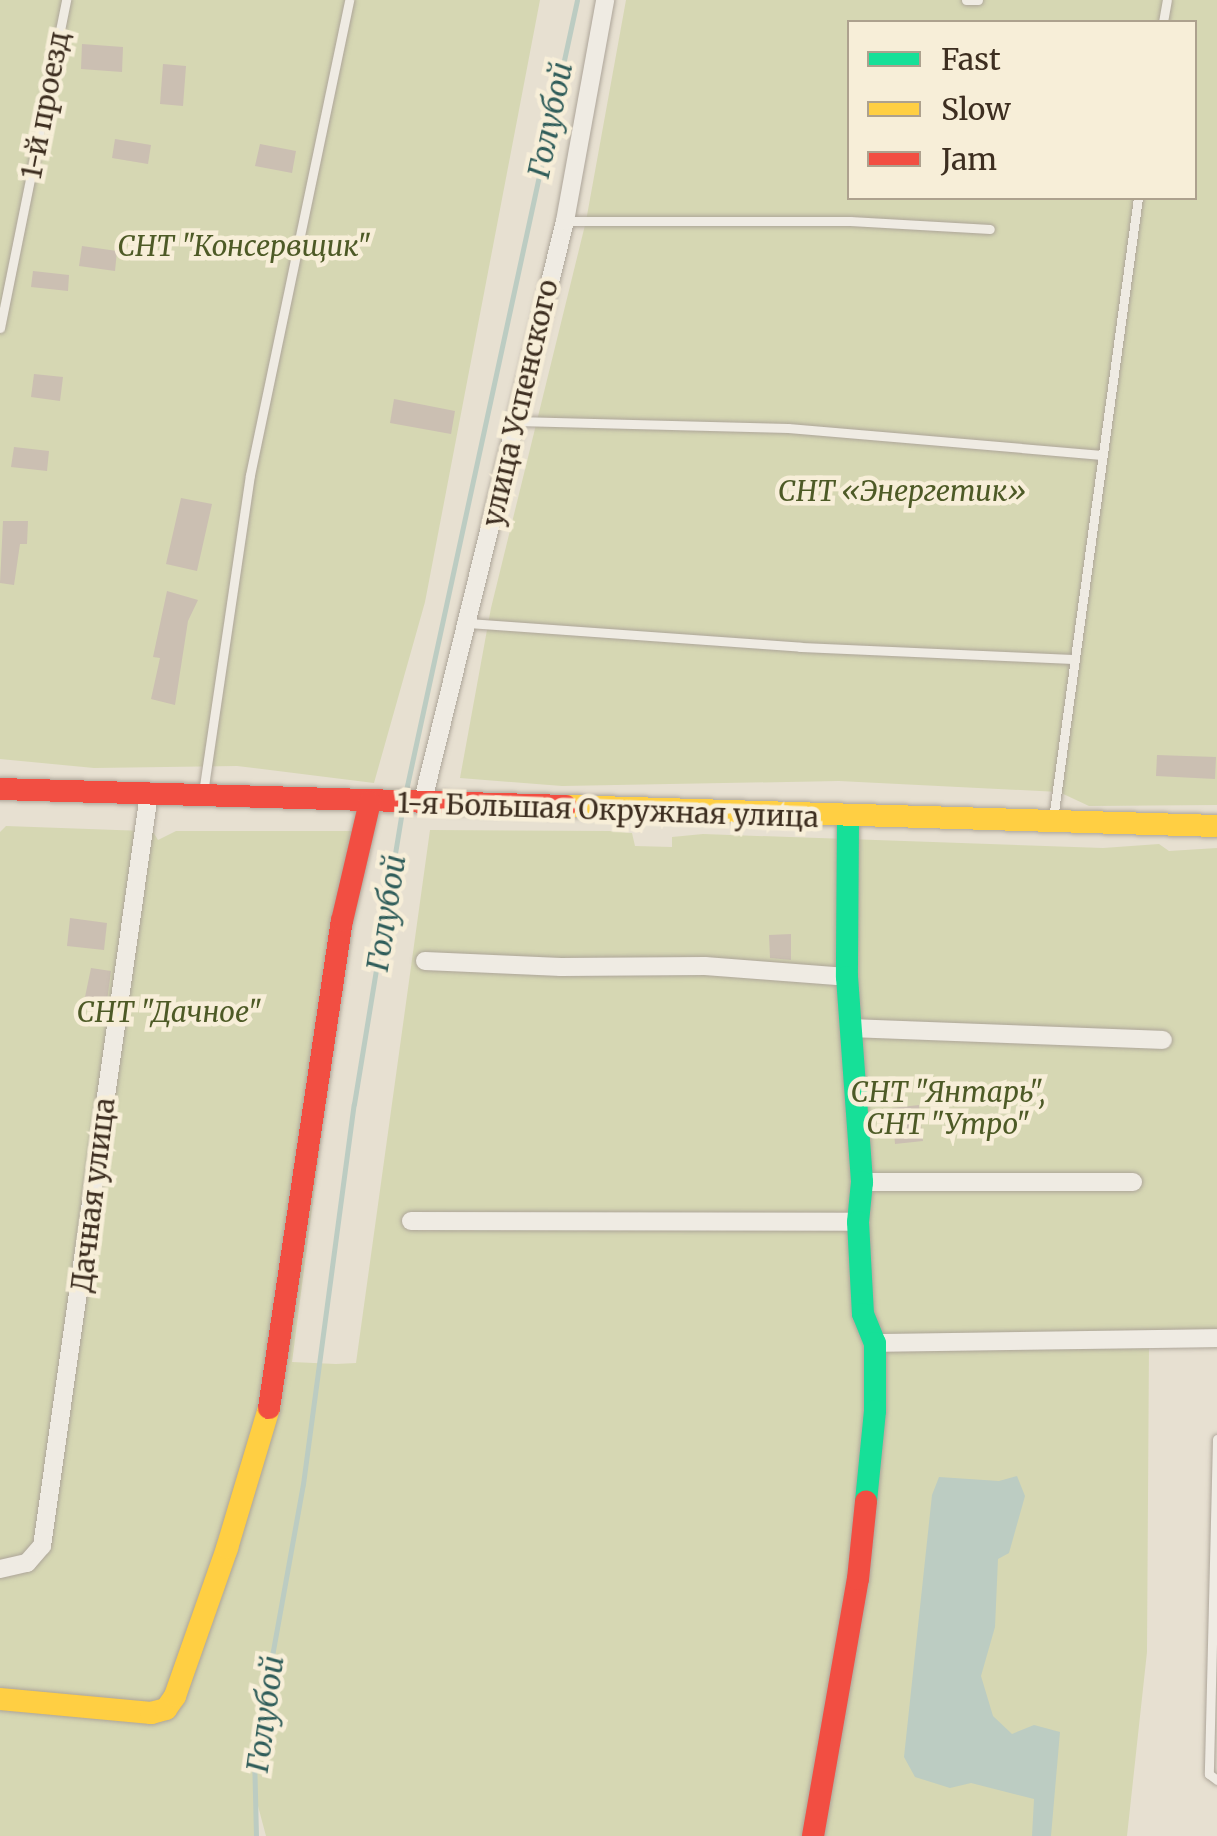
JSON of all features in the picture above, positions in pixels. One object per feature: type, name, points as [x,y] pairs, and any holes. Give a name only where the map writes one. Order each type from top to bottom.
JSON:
[{"type":"street","name":"улица Успенского","points":[[422,804],[469,624],[564,221],[605,0]]},
{"type":"street","name":"1-я Большая Окружная улица","points":[[0,789],[848,818],[1217,826]]},
{"type":"street","name":"Дачная улица","points":[[0,1568],[27,1563],[42,1546],[150,794]]},
{"type":"street","points":[[0,1700],[151,1713],[166,1709],[175,1696],[227,1548],[274,1390],[342,921],[378,802]]},
{"type":"street","points":[[813,1836],[858,1579],[871,1477],[876,1343],[863,1314],[858,1222],[862,1182],[847,977],[848,818]]},
{"type":"street","points":[[424,961],[561,968],[706,966],[847,977]]},
{"type":"street","points":[[852,1028],[1162,1040]]},
{"type":"street","points":[[862,1182],[1132,1182]]},
{"type":"street","points":[[410,1221],[858,1222]]},
{"type":"street","points":[[876,1343],[1217,1338]]},
{"type":"lane","name":"1-й проезд","points":[[0,328],[66,0]]},
{"type":"lane","points":[[203,796],[250,475],[349,0]]},
{"type":"lane","points":[[966,0],[978,0]]},
{"type":"lane","points":[[1052,824],[1138,200]]},
{"type":"lane","points":[[564,221],[850,221],[990,229]]},
{"type":"lane","points":[[514,421],[788,428],[1102,455]]},
{"type":"lane","points":[[469,624],[800,647],[1074,659]]},
{"type":"lane","points":[[1217,1439],[1209,1774],[1217,1780]]},
{"type":"green space","name":"СНТ \"Консервщик\"","points":[[0,0],[540,0],[425,602],[374,783],[237,766],[94,768],[0,759]]},
{"type":"green space","name":"СНТ «Энергетик»","points":[[626,0],[1217,0],[1217,805],[1089,806],[1059,792],[839,781],[562,786],[460,778],[491,608],[586,221]]},
{"type":"green space","points":[[6,826],[144,831],[153,832],[158,840],[176,831],[361,831],[292,1362],[336,1364],[356,1363],[430,830],[609,831],[632,833],[635,846],[672,847],[672,837],[703,834],[1103,848],[1159,844],[1169,851],[1217,848],[1217,1348],[1149,1345],[1147,1652],[1127,1836],[266,1836],[258,1806],[256,1836],[0,1836],[0,832]]},
{"type":"shaded area","points":[[1017,1476],[1025,1496],[1009,1553],[998,1559],[995,1627],[981,1676],[993,1716],[1012,1734],[1034,1725],[1060,1732],[1051,1836],[1032,1836],[1034,1799],[971,1783],[950,1788],[915,1777],[904,1757],[932,1495],[939,1477],[999,1481]]},
{"type":"building","points":[[82,44],[123,47],[122,72],[81,69]]},
{"type":"building","points":[[163,64],[186,66],[183,106],[160,104]]},
{"type":"building","points":[[115,139],[151,145],[148,164],[112,158]]},
{"type":"building","points":[[260,144],[296,151],[292,173],[255,166]]},
{"type":"building","points":[[82,246],[117,251],[115,271],[79,266]]},
{"type":"building","points":[[33,271],[69,275],[68,291],[31,287]]},
{"type":"building","points":[[34,374],[63,377],[60,401],[31,397]]},
{"type":"building","points":[[394,399],[455,411],[451,434],[390,423]]},
{"type":"building","points":[[14,447],[49,451],[47,471],[11,467]]},
{"type":"building","points":[[181,498],[212,504],[197,571],[166,564]]},
{"type":"building","points":[[3,521],[28,521],[27,544],[20,544],[14,585],[0,583]]},
{"type":"building","points":[[167,591],[198,600],[188,621],[175,705],[151,699],[160,658],[153,657]]},
{"type":"building","points":[[1157,755],[1216,757],[1215,779],[1156,776]]},
{"type":"building","points":[[70,918],[107,923],[104,950],[67,946]]},
{"type":"building","points":[[791,934],[791,960],[770,958],[769,935]]},
{"type":"building","points":[[91,968],[111,971],[107,1001],[85,997]]},
{"type":"building","points":[[919,1105],[923,1141],[895,1144],[892,1108]]},
{"type":"waterway","name":"Голубой","points":[[405,795],[577,0]]},
{"type":"waterway","name":"Голубой","points":[[256,1836],[254,1756],[303,1484],[354,1104],[403,806]]},
{"type":"traffic: fast","points":[[848,818],[847,977],[862,1182],[858,1222],[863,1314],[875,1343],[875,1411],[866,1501]]},
{"type":"traffic: slow","points":[[566,806],[1217,826]]},
{"type":"traffic: slow","points":[[0,1699],[151,1713],[166,1709],[175,1696],[227,1548],[269,1408]]},
{"type":"traffic: jam","points":[[0,789],[566,806]]},
{"type":"traffic: jam","points":[[269,1408],[342,921],[370,802]]},
{"type":"traffic: jam","points":[[813,1836],[858,1579],[866,1501]]},
{"type":"park label","name":"СНТ \"Дачное\"","points":[[169,1012]]},
{"type":"park label","name":"СНТ \"Янтарь\", СНТ \"Утро\"","points":[[948,1108]]}]
